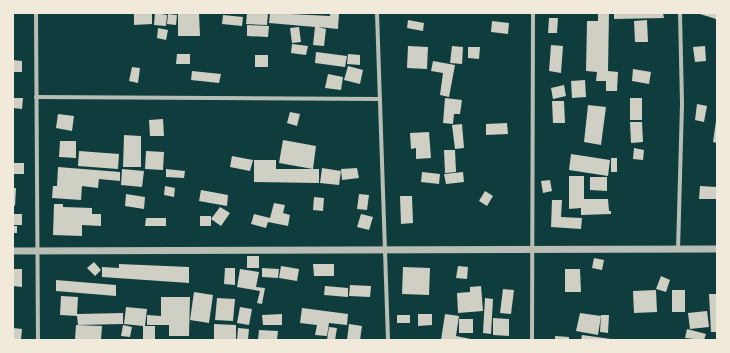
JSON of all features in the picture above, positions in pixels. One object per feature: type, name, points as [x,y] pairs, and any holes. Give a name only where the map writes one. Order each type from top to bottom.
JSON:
[{"type":"street","points":[[36,13],[36,251],[38,340]]},
{"type":"street","points":[[376,13],[388,340]]},
{"type":"street","points":[[532,340],[533,13]]},
{"type":"street","points":[[678,250],[682,104],[680,13]]},
{"type":"street","points":[[36,97],[380,99]]},
{"type":"street","points":[[13,251],[717,250]]},
{"type":"building","points":[[134,13],[152,13],[152,24],[134,25]]},
{"type":"building","points":[[155,13],[167,15],[166,26],[154,25]]},
{"type":"building","points":[[178,13],[199,13],[200,36],[178,36]]},
{"type":"building","points":[[247,13],[268,13],[267,25],[246,24]]},
{"type":"building","points":[[270,13],[330,16],[330,13],[339,13],[338,29],[318,27],[326,29],[324,46],[313,45],[315,27],[269,23]]},
{"type":"building","points":[[598,13],[609,13],[608,71],[618,72],[617,91],[606,91],[606,81],[596,81],[597,72],[586,71],[587,21],[598,21]]},
{"type":"building","points":[[614,13],[663,13],[664,18],[614,19]]},
{"type":"building","points":[[717,13],[716,19],[700,14]]},
{"type":"building","points":[[168,14],[177,15],[176,25],[167,24]]},
{"type":"building","points":[[223,15],[243,17],[242,26],[222,24]]},
{"type":"building","points":[[549,18],[558,18],[557,33],[548,33]]},
{"type":"building","points":[[408,20],[424,23],[423,31],[407,28]]},
{"type":"building","points":[[647,20],[648,42],[635,42],[634,21]]},
{"type":"building","points":[[492,21],[509,23],[508,34],[491,32]]},
{"type":"building","points":[[247,25],[269,26],[268,37],[247,36]]},
{"type":"building","points":[[299,27],[301,42],[292,43],[290,28]]},
{"type":"building","points":[[158,28],[168,30],[166,40],[157,38]]},
{"type":"building","points":[[292,44],[308,46],[306,55],[291,53]]},
{"type":"building","points":[[551,45],[563,46],[561,73],[549,71]]},
{"type":"building","points":[[408,46],[428,47],[427,69],[407,68]]},
{"type":"building","points":[[452,46],[463,47],[462,64],[450,63]]},
{"type":"building","points":[[705,46],[706,61],[695,62],[693,47]]},
{"type":"building","points":[[468,47],[480,47],[479,59],[468,58]]},
{"type":"building","points":[[316,52],[347,56],[345,67],[315,63]]},
{"type":"building","points":[[177,54],[190,54],[190,64],[176,64]]},
{"type":"building","points":[[348,54],[360,55],[360,65],[347,64]]},
{"type":"building","points":[[255,55],[268,55],[268,67],[255,67]]},
{"type":"building","points":[[13,60],[22,61],[22,72],[13,72]]},
{"type":"building","points":[[433,61],[455,65],[449,97],[440,95],[443,73],[431,71]]},
{"type":"building","points":[[348,66],[363,70],[360,84],[344,80]]},
{"type":"building","points":[[132,67],[140,68],[138,83],[129,81]]},
{"type":"building","points":[[633,69],[651,72],[649,84],[632,81]]},
{"type":"building","points":[[192,71],[221,74],[219,83],[191,80]]},
{"type":"building","points":[[328,74],[343,77],[341,90],[325,88]]},
{"type":"building","points":[[585,80],[586,97],[572,98],[571,81]]},
{"type":"building","points":[[564,85],[566,96],[553,99],[551,88]]},
{"type":"building","points":[[13,98],[23,98],[22,109],[13,108]]},
{"type":"building","points":[[445,98],[462,100],[460,114],[454,114],[453,124],[443,123]]},
{"type":"building","points":[[630,98],[642,98],[642,120],[630,120]]},
{"type":"building","points":[[552,101],[564,101],[565,123],[553,123]]},
{"type":"building","points":[[697,104],[707,106],[704,122],[695,120]]},
{"type":"building","points":[[588,105],[606,107],[601,145],[584,142]]},
{"type":"building","points":[[290,112],[300,114],[297,126],[287,123]]},
{"type":"building","points":[[58,114],[74,116],[72,131],[56,128]]},
{"type":"building","points":[[163,119],[164,136],[150,136],[149,120]]},
{"type":"building","points":[[717,121],[717,143],[713,142]]},
{"type":"building","points":[[630,122],[642,122],[643,142],[631,143]]},
{"type":"building","points":[[507,123],[508,134],[486,135],[486,124]]},
{"type":"building","points":[[462,124],[464,148],[455,149],[452,125]]},
{"type":"building","points":[[429,132],[431,158],[416,159],[416,148],[411,149],[410,133]]},
{"type":"building","points":[[124,135],[141,136],[141,167],[123,167]]},
{"type":"building","points":[[283,140],[316,146],[313,169],[279,163]]},
{"type":"building","points":[[60,141],[76,141],[76,158],[59,157]]},
{"type":"building","points":[[634,148],[644,150],[643,160],[633,159]]},
{"type":"building","points":[[444,150],[455,150],[456,172],[445,173]]},
{"type":"building","points":[[79,151],[119,154],[118,169],[78,166]]},
{"type":"building","points":[[146,151],[164,152],[163,170],[145,169]]},
{"type":"building","points":[[571,154],[610,160],[608,176],[569,170]]},
{"type":"building","points":[[232,156],[253,160],[250,171],[230,167]]},
{"type":"building","points":[[611,158],[617,158],[617,172],[611,172]]},
{"type":"building","points":[[254,160],[276,160],[276,169],[319,169],[319,183],[254,182]]},
{"type":"building","points":[[13,163],[24,163],[24,174],[13,174]]},
{"type":"building","points":[[58,167],[120,172],[120,181],[99,179],[98,188],[82,186],[81,200],[52,198],[53,186],[57,186]]},
{"type":"building","points":[[322,168],[341,171],[339,185],[320,183]]},
{"type":"building","points":[[357,168],[359,178],[342,180],[341,169]]},
{"type":"building","points":[[122,169],[144,171],[142,187],[121,185]]},
{"type":"building","points":[[166,169],[185,171],[184,178],[166,177]]},
{"type":"building","points":[[422,172],[440,174],[439,184],[421,182]]},
{"type":"building","points":[[463,172],[464,182],[446,184],[444,174]]},
{"type":"building","points":[[569,176],[584,176],[584,199],[608,199],[609,211],[611,211],[611,214],[581,215],[581,208],[569,209]]},
{"type":"building","points":[[590,177],[607,177],[607,191],[590,190]]},
{"type":"building","points":[[550,180],[552,191],[543,193],[541,181]]},
{"type":"building","points":[[165,186],[175,188],[174,197],[164,195]]},
{"type":"building","points":[[700,186],[717,187],[717,199],[699,199]]},
{"type":"building","points":[[13,188],[16,188],[15,206],[13,205]]},
{"type":"building","points":[[201,190],[228,195],[227,206],[199,201]]},
{"type":"building","points":[[485,191],[493,196],[487,206],[479,201]]},
{"type":"building","points":[[126,194],[145,197],[144,209],[125,206]]},
{"type":"building","points":[[359,194],[369,195],[367,210],[357,209]]},
{"type":"building","points":[[400,196],[412,196],[413,223],[401,224]]},
{"type":"building","points":[[314,197],[324,198],[323,211],[313,210]]},
{"type":"building","points":[[552,200],[562,200],[561,217],[582,218],[581,229],[551,227]]},
{"type":"building","points":[[274,203],[285,205],[283,213],[290,215],[288,226],[268,222],[266,228],[251,224],[254,214],[270,218]]},
{"type":"building","points":[[54,204],[63,204],[63,207],[92,208],[92,214],[101,214],[101,226],[82,225],[82,236],[53,235]]},
{"type":"building","points":[[220,207],[230,213],[221,226],[211,219]]},
{"type":"building","points":[[13,214],[22,214],[22,225],[13,225]]},
{"type":"building","points":[[361,214],[373,217],[369,230],[357,227]]},
{"type":"building","points":[[200,216],[211,216],[211,226],[200,226]]},
{"type":"building","points":[[146,218],[166,218],[166,226],[145,226]]},
{"type":"building","points":[[13,226],[17,226],[17,233],[13,233]]},
{"type":"building","points":[[247,256],[259,256],[259,268],[247,268]]},
{"type":"building","points":[[594,258],[604,260],[602,270],[592,268]]},
{"type":"building","points":[[94,262],[101,270],[95,276],[87,268]]},
{"type":"building","points":[[119,264],[189,267],[189,283],[102,277],[102,267],[119,268]]},
{"type":"building","points":[[313,264],[334,264],[334,276],[314,276]]},
{"type":"building","points":[[281,266],[299,269],[297,281],[279,278]]},
{"type":"building","points":[[458,266],[468,267],[467,279],[456,278]]},
{"type":"building","points":[[403,267],[430,268],[429,295],[402,294]]},
{"type":"building","points":[[225,268],[235,268],[235,285],[224,284]]},
{"type":"building","points":[[262,268],[279,269],[278,278],[262,277]]},
{"type":"building","points":[[13,269],[22,269],[22,287],[13,286]]},
{"type":"building","points":[[240,269],[259,272],[256,287],[265,288],[262,304],[257,303],[260,291],[237,287]]},
{"type":"building","points":[[565,269],[580,269],[581,292],[565,292]]},
{"type":"building","points":[[661,276],[670,280],[666,292],[656,289]]},
{"type":"building","points":[[56,280],[116,285],[116,296],[56,291]]},
{"type":"building","points":[[350,285],[371,286],[370,297],[349,296]]},
{"type":"building","points":[[325,286],[348,288],[348,297],[324,295]]},
{"type":"building","points":[[481,286],[483,311],[458,313],[457,293],[470,292],[470,287]]},
{"type":"building","points":[[503,289],[514,290],[511,314],[500,313]]},
{"type":"building","points":[[656,290],[657,312],[634,313],[633,291]]},
{"type":"building","points":[[672,290],[685,290],[685,312],[672,312]]},
{"type":"building","points":[[194,292],[213,295],[209,323],[190,320]]},
{"type":"building","points":[[709,294],[717,294],[717,332],[711,332]]},
{"type":"building","points":[[61,296],[78,297],[77,314],[123,313],[123,324],[78,325],[77,316],[60,315]]},
{"type":"building","points":[[161,297],[190,297],[189,336],[169,336],[169,325],[147,325],[147,315],[161,316]]},
{"type":"building","points":[[217,298],[235,299],[233,321],[215,320]]},
{"type":"building","points":[[485,298],[493,299],[491,334],[483,333]]},
{"type":"building","points":[[126,307],[147,309],[145,326],[155,326],[155,340],[143,340],[143,326],[124,324]]},
{"type":"building","points":[[240,307],[252,309],[249,325],[237,323]]},
{"type":"building","points":[[302,308],[348,314],[347,325],[329,323],[327,336],[315,335],[317,325],[300,323]]},
{"type":"building","points":[[707,311],[709,327],[690,329],[688,313]]},
{"type":"building","points":[[580,313],[601,316],[598,335],[576,331]]},
{"type":"building","points":[[282,314],[282,325],[263,325],[262,315]]},
{"type":"building","points":[[418,314],[432,314],[432,325],[418,326]]},
{"type":"building","points":[[445,314],[459,316],[456,336],[476,340],[441,340]]},
{"type":"building","points":[[397,315],[410,315],[410,323],[397,323]]},
{"type":"building","points":[[601,315],[609,315],[608,333],[600,332]]},
{"type":"building","points":[[493,318],[509,319],[509,336],[493,335]]},
{"type":"building","points":[[459,319],[473,319],[473,333],[459,333]]},
{"type":"building","points":[[214,324],[236,325],[236,340],[214,340]]},
{"type":"building","points":[[349,324],[362,326],[360,340],[347,340]]},
{"type":"building","points":[[76,325],[102,326],[101,340],[75,340]]},
{"type":"building","points":[[123,325],[132,327],[130,337],[121,336]]},
{"type":"building","points":[[329,327],[337,328],[335,340],[327,340]]},
{"type":"building","points":[[13,328],[22,329],[21,340],[13,340]]},
{"type":"building","points":[[238,328],[249,329],[248,340],[237,340]]},
{"type":"building","points":[[687,329],[706,334],[704,340],[685,338]]},
{"type":"building","points":[[259,330],[278,331],[277,340],[258,340]]},
{"type":"building","points":[[582,335],[611,339],[611,340],[581,340]]},
{"type":"building","points":[[555,336],[569,337],[569,340],[555,340]]}]
